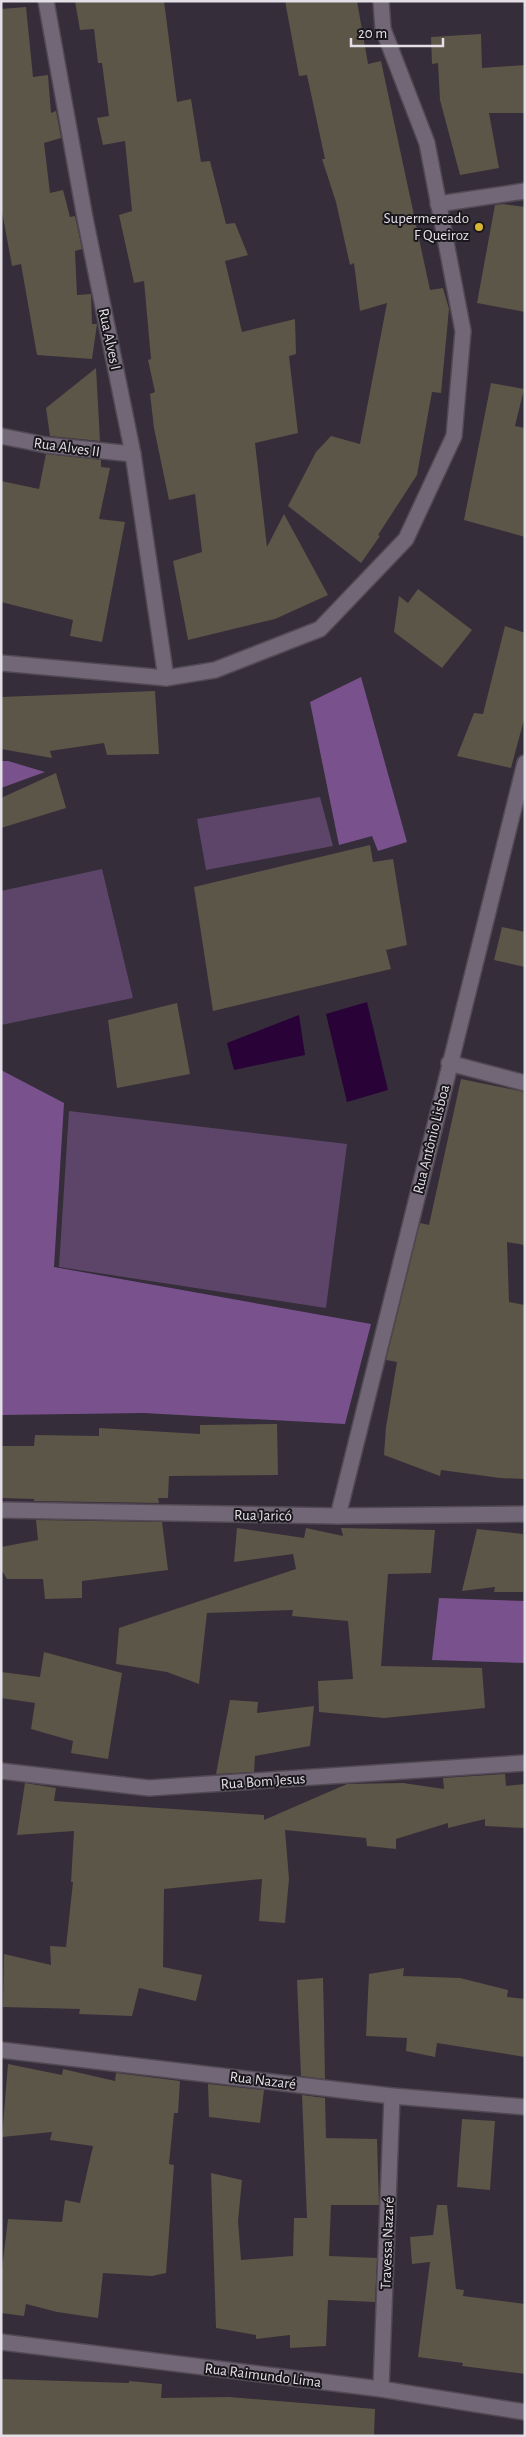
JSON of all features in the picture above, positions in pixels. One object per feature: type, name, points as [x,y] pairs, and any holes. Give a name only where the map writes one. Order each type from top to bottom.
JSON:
[{"type":"street","name":"Rua Alves I","points":[[46,1],[85,218],[134,454],[166,678]]},
{"type":"street","points":[[1,663],[166,678],[215,670],[320,629],[406,539],[454,436],[463,331],[427,143],[383,29],[381,1]]},
{"type":"street","points":[[438,204],[525,191]]},
{"type":"street","name":"Rua Alves II","points":[[1,436],[46,445],[134,454]]},
{"type":"street","name":"Rua Antônio Lisboa","points":[[338,1516],[525,762]]},
{"type":"street","points":[[449,1063],[525,1083]]},
{"type":"street","name":"Rua Jaricó","points":[[1,1510],[338,1516],[525,1514]]},
{"type":"street","name":"Rua Bom Jesus","points":[[1,1771],[149,1788],[525,1763]]},
{"type":"street","name":"Rua Nazaré","points":[[1,2050],[392,2096],[525,2107]]},
{"type":"street","name":"Travessa Nazaré","points":[[381,2389],[392,2096]]},
{"type":"street","name":"Rua Raimundo Lima","points":[[1,2342],[381,2389],[525,2412]]},
{"type":"shaded area","points":[[361,677],[407,842],[378,851],[372,836],[339,845],[310,702]]},
{"type":"shaded area","points":[[1,761],[8,761],[45,772],[1,788]]},
{"type":"shaded area","points":[[320,797],[333,846],[206,870],[197,819]]},
{"type":"shaded area","points":[[102,869],[133,998],[1,1025],[1,891]]},
{"type":"shaded area","points":[[367,1002],[388,1090],[347,1102],[326,1014]]},
{"type":"shaded area","points":[[299,1015],[305,1055],[234,1070],[227,1043]]},
{"type":"shaded area","points":[[1,1070],[64,1103],[54,1267],[371,1324],[345,1424],[144,1413],[1,1415]]},
{"type":"shaded area","points":[[69,1111],[347,1144],[326,1308],[59,1267]]},
{"type":"shaded area","points":[[439,1598],[525,1601],[525,1663],[432,1660]]},
{"type":"building","points":[[75,1],[164,1],[177,102],[191,99],[201,162],[210,161],[226,224],[235,223],[248,255],[225,261],[242,332],[295,319],[296,354],[289,356],[298,433],[255,443],[267,547],[284,514],[328,595],[275,619],[188,640],[173,561],[202,552],[195,494],[169,500],[154,428],[150,394],[155,392],[148,360],[151,359],[144,281],[134,283],[119,215],[132,211],[125,141],[103,145],[97,118],[109,116],[102,63],[98,63],[94,29],[80,30]]},
{"type":"building","points":[[285,1],[357,1],[368,64],[381,61],[430,290],[443,288],[449,309],[441,393],[432,392],[417,475],[378,535],[380,536],[361,563],[288,506],[316,452],[331,436],[360,444],[387,303],[360,311],[354,263],[350,265],[336,202],[322,159],[325,159],[307,75],[299,76]]},
{"type":"building","points":[[26,7],[33,77],[48,75],[51,113],[56,111],[61,138],[44,143],[50,193],[63,190],[70,217],[75,216],[82,249],[75,251],[77,295],[91,294],[92,324],[97,324],[92,359],[37,355],[21,264],[12,266],[1,206],[1,9]]},
{"type":"building","points":[[481,34],[482,68],[525,65],[525,113],[489,113],[499,168],[460,175],[440,100],[438,63],[432,64],[431,37]]},
{"type":"building","points":[[503,204],[525,207],[525,312],[477,303],[495,205]]},
{"type":"building","points":[[96,368],[100,441],[50,436],[46,408]]},
{"type":"building","points":[[491,383],[524,389],[515,426],[525,428],[525,537],[464,520]]},
{"type":"building","points":[[46,454],[101,460],[101,467],[110,468],[99,519],[125,522],[102,642],[70,636],[73,620],[1,602],[1,481],[39,489]]},
{"type":"building","points":[[418,589],[472,630],[442,668],[394,632],[399,596],[408,603]]},
{"type":"building","points":[[505,626],[525,633],[525,716],[511,768],[457,756],[474,713],[483,714]]},
{"type":"building","points":[[155,691],[159,754],[107,755],[104,743],[50,751],[52,758],[1,749],[1,697]]},
{"type":"building","points":[[56,773],[66,808],[1,828],[1,798]]},
{"type":"building","points":[[370,845],[373,862],[393,859],[407,945],[386,950],[391,969],[213,1011],[194,887]]},
{"type":"building","points":[[502,927],[525,932],[525,967],[494,960]]},
{"type":"building","points":[[177,1003],[190,1074],[117,1088],[108,1020]]},
{"type":"building","points":[[461,1079],[525,1092],[525,1245],[507,1242],[509,1302],[525,1305],[525,1479],[500,1478],[441,1470],[440,1476],[384,1455],[386,1427],[397,1362],[386,1360],[420,1223],[429,1225]]},
{"type":"building","points":[[277,1424],[278,1475],[169,1476],[168,1498],[158,1498],[159,1503],[34,1501],[34,1499],[1,1498],[1,1446],[34,1446],[35,1435],[99,1436],[99,1428],[200,1434],[200,1425]]},
{"type":"building","points":[[36,1520],[162,1522],[168,1570],[82,1581],[82,1598],[45,1599],[43,1579],[7,1579],[1,1569],[1,1547],[38,1540]]},
{"type":"building","points":[[237,1528],[304,1538],[306,1528],[343,1536],[341,1528],[435,1530],[431,1573],[388,1574],[381,1666],[482,1668],[485,1708],[384,1718],[319,1712],[318,1681],[353,1679],[348,1621],[292,1616],[293,1610],[207,1613],[199,1684],[167,1672],[116,1664],[119,1628],[296,1569],[293,1554],[234,1562]]},
{"type":"building","points":[[477,1529],[523,1534],[523,1592],[494,1592],[495,1587],[462,1591]]},
{"type":"building","points":[[44,1652],[122,1673],[108,1759],[71,1753],[73,1741],[31,1729],[35,1703],[1,1698],[1,1672],[40,1677]]},
{"type":"building","points":[[230,1700],[258,1702],[257,1713],[314,1706],[310,1746],[255,1756],[254,1772],[216,1774]]},
{"type":"building","points":[[505,1774],[506,1786],[525,1784],[525,1828],[485,1826],[485,1819],[448,1828],[448,1823],[396,1839],[396,1849],[367,1846],[366,1838],[285,1830],[289,1879],[285,1923],[259,1921],[262,1879],[164,1889],[163,1967],[202,1975],[196,2001],[139,1988],[132,2016],[79,2014],[80,2009],[3,2007],[4,1954],[51,1965],[50,1946],[66,1947],[73,1882],[71,1882],[74,1831],[17,1835],[25,1783],[56,1788],[54,1801],[264,1815],[264,1820],[347,1784],[403,1783],[444,1789],[443,1778]]},
{"type":"building","points":[[404,1968],[403,1976],[460,1978],[508,1990],[507,1997],[525,1999],[525,2057],[437,2043],[435,2057],[406,2051],[407,2038],[366,2036],[369,1974]]},
{"type":"building","points":[[323,1978],[325,2079],[301,2076],[297,1980]]},
{"type":"building","points":[[8,2064],[62,2075],[63,2069],[115,2081],[116,2073],[180,2081],[178,2113],[174,2113],[169,2164],[174,2165],[166,2273],[152,2276],[103,2273],[98,2318],[57,2312],[26,2304],[24,2316],[1,2313],[1,2277],[8,2219],[62,2222],[65,2200],[80,2203],[93,2146],[50,2140],[52,2132],[2,2137]]},
{"type":"building","points":[[208,2084],[264,2090],[260,2123],[209,2117]]},
{"type":"building","points":[[302,2095],[325,2098],[326,2138],[377,2139],[379,2205],[331,2205],[329,2256],[377,2258],[375,2302],[328,2300],[326,2346],[290,2348],[290,2335],[256,2339],[256,2335],[216,2328],[211,2173],[242,2180],[238,2221],[241,2260],[293,2256],[294,2218],[307,2218]]},
{"type":"building","points":[[462,2119],[495,2121],[490,2190],[457,2187]]},
{"type":"building","points":[[437,2205],[447,2205],[456,2289],[464,2290],[463,2296],[525,2304],[525,2374],[462,2366],[463,2363],[418,2357],[430,2262],[412,2264],[410,2237],[433,2235]]},
{"type":"building","points":[[1,2379],[129,2383],[129,2381],[162,2384],[161,2398],[229,2397],[375,2409],[374,2436],[1,2436]]},
{"type":"place","name":"Supermercado F Queiroz","points":[[479,227]]}]
